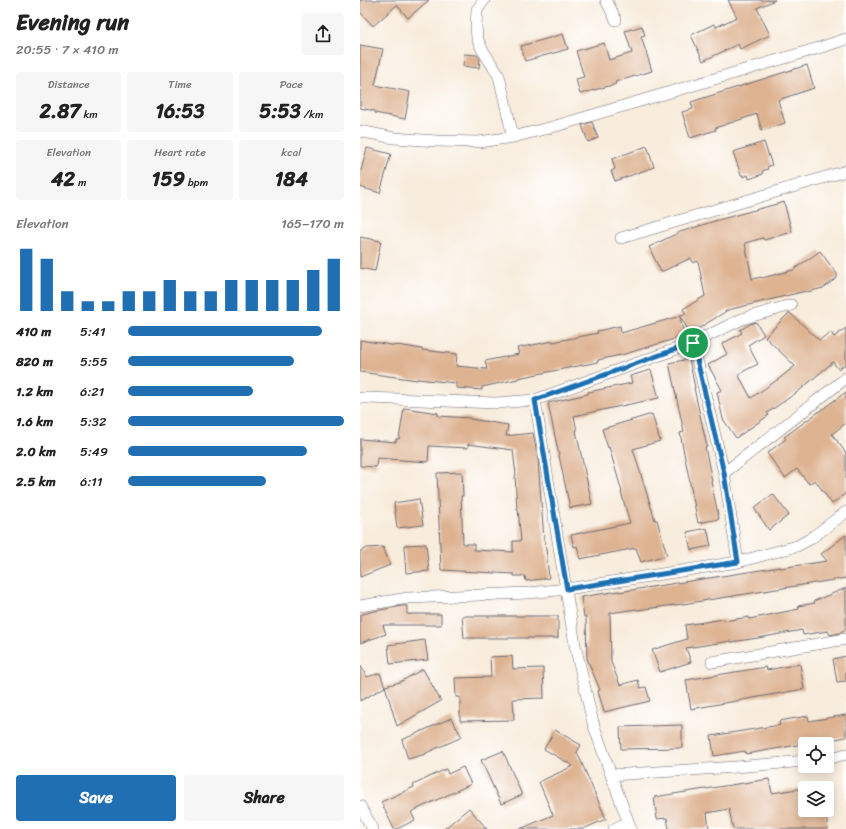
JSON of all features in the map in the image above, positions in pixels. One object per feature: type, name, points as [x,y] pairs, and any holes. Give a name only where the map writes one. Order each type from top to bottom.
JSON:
[{"type":"street","points":[[484,0],[477,10],[477,38],[499,76],[513,138]]},
{"type":"street","points":[[606,0],[616,20]]},
{"type":"street","points":[[360,131],[394,138],[437,142],[479,142],[513,138],[846,39]]},
{"type":"street","points":[[621,238],[846,171]]},
{"type":"street","points":[[360,398],[496,403],[535,400],[693,343],[742,319],[791,305]]},
{"type":"street","points":[[693,343],[724,473],[738,562]]},
{"type":"street","points":[[724,473],[846,378]]},
{"type":"street","points":[[535,400],[575,645],[592,715],[629,826],[614,829]]},
{"type":"street","points":[[360,606],[408,598],[528,593],[567,589],[738,562],[798,546],[810,540],[846,512]]},
{"type":"street","points":[[712,662],[846,639]]},
{"type":"street","points":[[834,757],[846,754]]},
{"type":"street","points":[[611,775],[798,762]]},
{"type":"street","points":[[360,806],[373,829]]},
{"type":"building","points":[[360,0],[429,0],[408,18],[397,5],[373,26],[360,12]]},
{"type":"building","points":[[728,0],[775,0],[757,8],[770,35],[740,49],[738,44],[703,61],[691,35],[714,24],[716,27],[737,17]]},
{"type":"building","points":[[642,26],[645,35],[641,36],[652,71],[615,82],[616,84],[580,94],[576,79],[584,77],[576,51],[604,43],[609,60],[632,53],[625,31]]},
{"type":"building","points":[[563,34],[568,49],[525,61],[521,46]]},
{"type":"building","points":[[360,45],[383,49],[375,85],[410,92],[405,119],[375,113],[375,111],[360,108]]},
{"type":"building","points":[[464,54],[477,55],[480,59],[479,68],[463,66]]},
{"type":"building","points":[[807,65],[814,88],[778,100],[785,123],[762,131],[757,114],[715,128],[716,130],[690,138],[682,112],[693,109],[691,102]]},
{"type":"building","points":[[592,122],[598,138],[588,142],[582,125]]},
{"type":"building","points":[[764,142],[772,165],[767,167],[768,169],[762,171],[763,174],[749,179],[748,175],[743,177],[733,152]]},
{"type":"building","points":[[647,146],[654,167],[615,181],[611,171],[615,169],[612,159]]},
{"type":"building","points":[[367,148],[391,154],[380,193],[360,187],[360,174]]},
{"type":"building","points":[[784,202],[792,232],[764,240],[763,238],[745,243],[752,279],[793,270],[820,251],[837,274],[837,278],[823,288],[728,310],[690,334],[680,315],[686,314],[683,309],[705,296],[698,261],[693,263],[691,258],[661,272],[649,247],[680,232]]},
{"type":"building","points":[[360,237],[381,241],[375,271],[360,268]]},
{"type":"building","points":[[789,313],[819,340],[831,332],[834,337],[846,328],[846,364],[838,369],[833,362],[799,391],[767,413],[769,415],[736,438],[723,419],[717,392],[722,390],[708,365],[727,354],[722,344],[742,333],[740,330],[756,322],[764,335],[748,345],[758,364],[738,374],[751,398],[795,366],[765,337]]},
{"type":"building","points":[[680,316],[684,336],[625,354],[598,360],[598,362],[518,378],[482,387],[482,390],[456,388],[456,383],[417,380],[360,372],[360,340],[457,354],[456,366],[487,369],[485,361],[519,354],[517,348],[598,333],[597,331],[620,326],[621,333]]},
{"type":"building","points":[[689,359],[707,447],[705,447],[719,519],[698,523],[680,433],[684,432],[669,363]]},
{"type":"building","points":[[651,370],[659,398],[574,416],[592,504],[570,508],[548,403],[588,394],[588,392],[632,383],[630,376]]},
{"type":"building","points":[[846,392],[846,423],[832,434],[846,453],[846,493],[832,504],[815,480],[809,484],[797,469],[785,478],[767,453],[786,439],[784,437]]},
{"type":"building","points":[[404,408],[438,413],[438,416],[470,418],[508,425],[506,436],[533,433],[538,460],[544,540],[549,578],[526,581],[525,576],[514,576],[514,574],[441,570],[437,473],[462,472],[463,496],[461,496],[463,544],[474,544],[474,550],[513,552],[513,541],[521,541],[513,450],[468,444],[468,448],[429,446],[428,462],[377,458],[376,467],[360,466],[360,439],[396,442],[396,439],[399,439]]},
{"type":"building","points":[[652,414],[660,441],[633,449],[667,555],[641,562],[636,548],[580,559],[577,546],[574,547],[571,535],[630,523],[609,447],[608,448],[602,429]]},
{"type":"building","points":[[773,494],[789,515],[769,530],[754,508]]},
{"type":"building","points":[[419,499],[423,525],[397,528],[394,503]]},
{"type":"building","points":[[707,528],[711,546],[691,550],[687,532]]},
{"type":"building","points":[[846,535],[846,578],[683,604],[610,613],[611,662],[620,685],[638,680],[640,688],[646,687],[650,701],[604,712],[598,691],[600,690],[587,659],[586,617],[584,617],[581,597],[827,561],[821,554]]},
{"type":"building","points":[[426,544],[429,571],[406,573],[404,545]]},
{"type":"building","points":[[383,547],[390,565],[360,577],[360,551],[367,548]]},
{"type":"building","points":[[846,588],[846,629],[839,633],[830,635],[828,631],[803,635],[802,630],[686,648],[691,662],[660,672],[652,650],[687,639],[685,625],[724,619],[724,621],[749,617],[749,619],[799,609],[798,606],[815,603],[814,601]]},
{"type":"building","points":[[407,606],[407,614],[410,615],[441,614],[441,625],[383,625],[386,634],[360,643],[360,615]]},
{"type":"building","points":[[462,616],[558,616],[558,638],[464,638]]},
{"type":"building","points":[[425,640],[428,660],[390,664],[388,645]]},
{"type":"building","points":[[512,656],[513,669],[543,668],[544,698],[513,699],[514,720],[460,721],[460,697],[456,697],[455,678],[491,677],[490,657]]},
{"type":"building","points":[[846,656],[846,681],[837,682],[833,659]]},
{"type":"building","points":[[800,664],[804,689],[691,709],[686,680],[766,667],[767,670]]},
{"type":"building","points":[[360,665],[367,677],[380,673],[385,687],[360,701]]},
{"type":"building","points":[[423,669],[441,701],[397,726],[385,686],[400,682]]},
{"type":"building","points":[[846,715],[846,737],[834,739],[834,737],[798,737],[798,745],[746,754],[745,751],[714,756],[711,736],[780,725],[779,721],[808,716],[809,721]]},
{"type":"building","points":[[451,718],[462,737],[426,754],[408,759],[402,740]]},
{"type":"building","points":[[682,725],[682,748],[621,749],[620,727]]},
{"type":"building","points":[[555,730],[581,745],[577,752],[606,819],[583,829],[520,829],[553,815],[539,782],[573,766],[544,749]]},
{"type":"building","points":[[503,751],[522,795],[501,804],[481,760]]},
{"type":"building","points":[[463,767],[471,784],[411,812],[415,820],[394,829],[381,802],[414,787],[413,785],[446,769],[448,774]]},
{"type":"building","points":[[769,779],[772,793],[798,789],[798,817],[826,817],[828,829],[733,829],[729,809],[707,813],[709,829],[669,829],[667,818],[657,819],[654,797]]},
{"type":"building","points":[[469,808],[487,829],[444,829]]},
{"type":"route","points":[[693,343],[724,473],[738,562],[567,589],[535,400],[693,343]]}]
